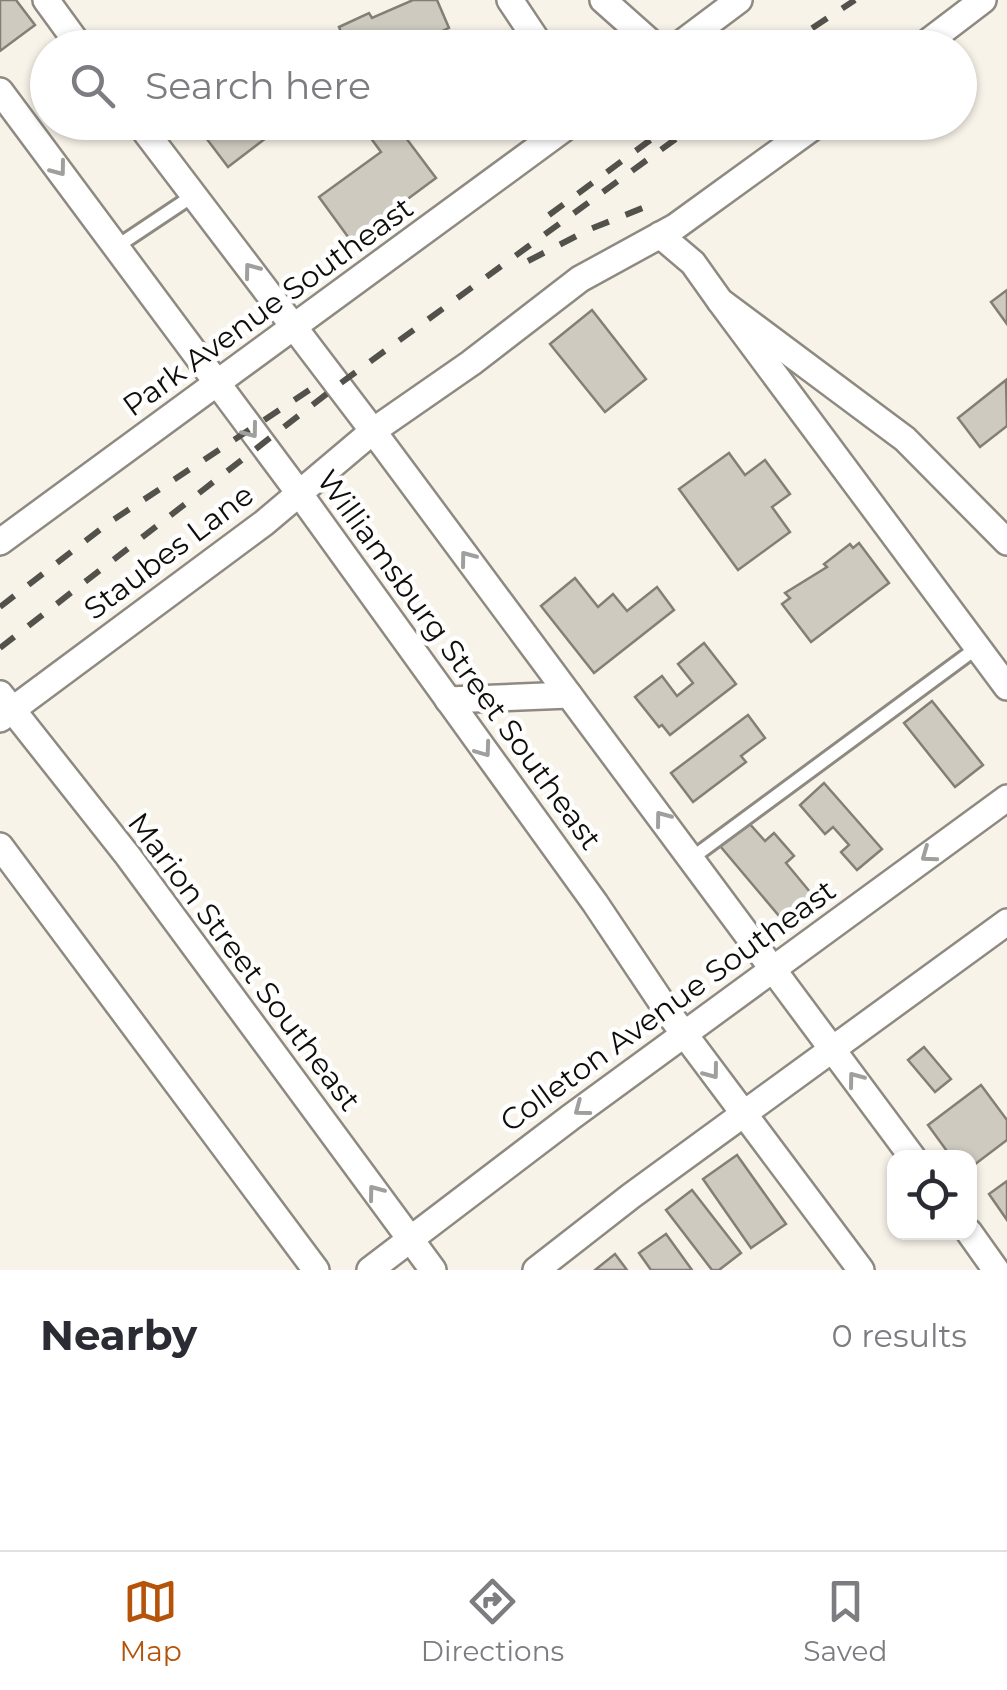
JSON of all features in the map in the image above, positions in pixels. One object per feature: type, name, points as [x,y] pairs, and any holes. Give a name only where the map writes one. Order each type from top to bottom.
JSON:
[{"type":"street","points":[[46,0],[68,30]]},
{"type":"street","points":[[510,0],[530,30]]},
{"type":"street","points":[[603,0],[637,30]]},
{"type":"street","points":[[699,30],[739,0]]},
{"type":"street","points":[[944,30],[983,0]]},
{"type":"street","name":"Williamsburg Street Southeast","points":[[0,91],[30,131]]},
{"type":"street","name":"Williamsburg Street Southeast","points":[[36,140],[299,493],[596,903],[684,1033],[861,1270]]},
{"type":"street","points":[[152,140],[907,1150]]},
{"type":"street","name":"Park Avenue Southeast","points":[[0,542],[549,140]]},
{"type":"street","points":[[373,431],[471,364],[580,279],[660,235],[795,140]]},
{"type":"street","points":[[660,235],[692,263],[1007,686]]},
{"type":"street","points":[[720,301],[904,439],[1007,542]]},
{"type":"street","name":"Staubes Lane","points":[[4,708],[299,493],[373,431]]},
{"type":"street","points":[[448,700],[569,694]]},
{"type":"street","name":"Marion Street Southeast","points":[[4,708],[128,856],[433,1270]]},
{"type":"street","name":"Colleton Avenue Southeast","points":[[370,1270],[684,1033],[1007,798]]},
{"type":"street","points":[[0,846],[316,1270]]},
{"type":"street","points":[[536,1270],[1007,922]]},
{"type":"street","points":[[974,1240],[996,1270]]},
{"type":"lane","points":[[116,247],[194,196]]},
{"type":"lane","points":[[692,858],[978,647]]},
{"type":"building","points":[[0,0],[16,0],[35,25],[0,51]]},
{"type":"building","points":[[413,0],[437,0],[449,28],[339,27],[369,13],[372,18]]},
{"type":"building","points":[[208,140],[263,140],[228,167]]},
{"type":"building","points":[[372,140],[408,140],[436,178],[351,241],[319,197],[381,152]]},
{"type":"building","points":[[1007,290],[1007,324],[991,302]]},
{"type":"building","points":[[592,310],[646,379],[605,412],[550,344]]},
{"type":"building","points":[[1006,380],[1007,426],[980,447],[958,418]]},
{"type":"building","points":[[729,453],[745,475],[765,460],[790,494],[772,507],[790,532],[738,570],[679,489]]},
{"type":"building","points":[[859,543],[889,583],[811,642],[782,604],[790,598],[785,593],[827,567],[824,564],[850,544],[853,548]]},
{"type":"building","points":[[575,578],[598,607],[613,594],[627,611],[657,587],[674,610],[594,673],[541,606]]},
{"type":"building","points":[[704,643],[736,684],[670,735],[635,697],[662,676],[677,696],[693,683],[678,664]]},
{"type":"building","points":[[932,701],[983,765],[955,787],[904,723]]},
{"type":"building","points":[[748,715],[765,738],[741,756],[746,762],[693,802],[671,773]]},
{"type":"building","points":[[824,783],[882,849],[857,870],[841,852],[849,845],[833,827],[825,834],[800,805]]},
{"type":"building","points":[[748,822],[765,841],[774,833],[794,856],[786,863],[815,898],[785,923],[720,846]]},
{"type":"building","points":[[924,1047],[951,1079],[935,1092],[908,1060]]},
{"type":"building","points":[[981,1085],[1007,1120],[1007,1140],[977,1163],[977,1150],[946,1150],[928,1125]]},
{"type":"building","points":[[737,1155],[786,1224],[751,1248],[703,1179]]},
{"type":"building","points":[[1007,1181],[1007,1220],[989,1194]]},
{"type":"building","points":[[692,1190],[741,1253],[719,1270],[712,1270],[666,1210]]},
{"type":"building","points":[[666,1234],[692,1270],[651,1270],[639,1253]]},
{"type":"building","points":[[615,1254],[627,1270],[595,1270]]},
{"type":"railway","points":[[809,30],[855,0]]},
{"type":"railway","points":[[549,215],[650,140]]},
{"type":"railway","points":[[0,648],[338,385],[674,140]]},
{"type":"railway","points":[[528,261],[588,230],[655,203]]},
{"type":"railway","points":[[0,607],[110,522],[323,381]]}]
